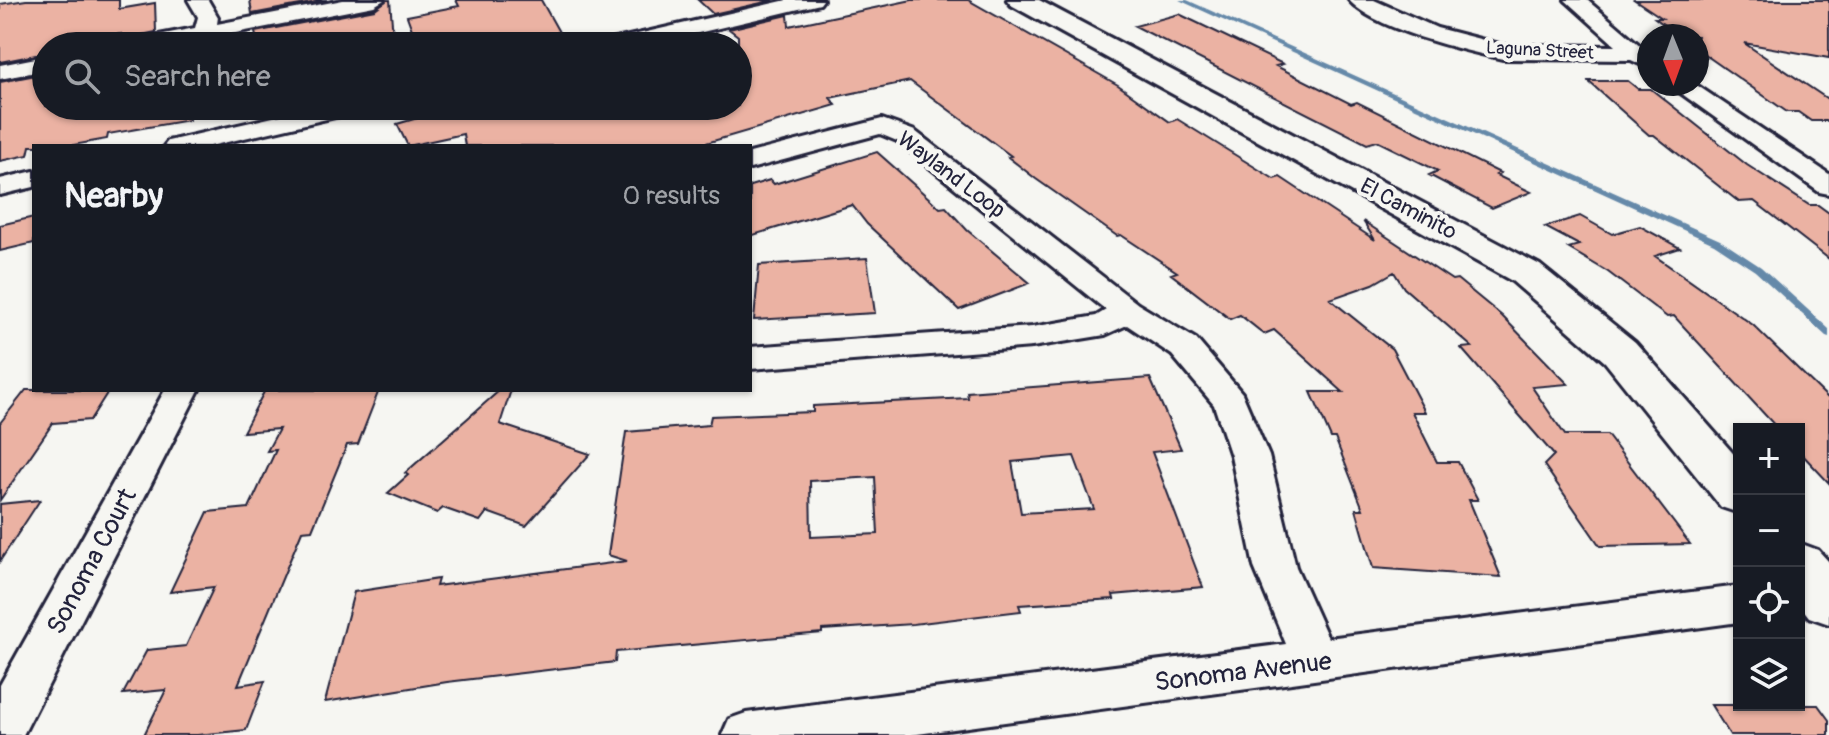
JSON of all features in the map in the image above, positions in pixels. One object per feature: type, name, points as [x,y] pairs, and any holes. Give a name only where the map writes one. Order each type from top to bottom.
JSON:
[{"type":"street","points":[[198,0],[208,17],[204,32]]},
{"type":"street","points":[[209,32],[374,0]]},
{"type":"street","points":[[663,32],[752,6],[813,0]]},
{"type":"street","name":"El Caminito","points":[[1020,0],[1526,273],[1620,352],[1733,487]]},
{"type":"street","name":"Laguna Street","points":[[1359,0],[1451,41],[1483,49],[1637,58]]},
{"type":"street","points":[[1575,0],[1637,54]]},
{"type":"street","points":[[0,72],[32,66]]},
{"type":"street","points":[[1698,96],[1829,186]]},
{"type":"street","points":[[186,144],[291,120]]},
{"type":"street","name":"Wayland Loop","points":[[752,160],[882,126],[906,136],[1127,311],[1184,347],[1230,401],[1250,456],[1275,567],[1316,661]]},
{"type":"street","points":[[0,187],[32,179]]},
{"type":"street","points":[[752,358],[1032,337],[1105,325],[1127,311]]},
{"type":"street","name":"Sonoma Court","points":[[0,731],[181,392]]},
{"type":"street","name":"Sonoma Avenue","points":[[746,735],[1733,605]]},
{"type":"building","points":[[26,0],[119,0],[119,9],[155,3],[156,32],[32,32],[32,56],[0,62],[0,4]]},
{"type":"building","points":[[250,0],[327,0],[252,14]]},
{"type":"building","points":[[390,0],[393,32],[255,32],[375,9]]},
{"type":"building","points":[[456,0],[541,0],[559,32],[413,32],[407,16],[459,6]]},
{"type":"building","points":[[698,0],[774,0],[713,14]]},
{"type":"building","points":[[912,0],[968,0],[1118,85],[1170,122],[1177,119],[1274,179],[1280,177],[1375,240],[1363,221],[1452,280],[1457,279],[1502,316],[1568,384],[1532,387],[1565,435],[1607,435],[1690,544],[1600,546],[1544,465],[1554,455],[1461,348],[1472,347],[1404,288],[1394,272],[1373,284],[1330,299],[1392,349],[1425,412],[1412,412],[1437,462],[1458,462],[1478,500],[1469,500],[1501,577],[1373,568],[1356,509],[1363,509],[1335,438],[1331,438],[1311,392],[1343,392],[1274,330],[1264,334],[1240,315],[1230,319],[1171,274],[1177,272],[1121,235],[1117,236],[1036,179],[1008,157],[1011,156],[910,81],[830,98],[836,105],[703,144],[465,144],[463,134],[407,144],[397,124],[411,120],[752,120],[752,32],[733,32],[729,29],[788,15],[789,26]]},
{"type":"building","points":[[1635,0],[1829,0],[1829,58],[1744,43],[1829,100],[1829,121],[1811,121],[1798,112],[1787,112],[1709,57],[1709,24],[1663,24],[1655,18],[1662,18]]},
{"type":"building","points":[[1179,14],[1283,64],[1276,66],[1351,104],[1357,102],[1500,173],[1496,175],[1531,192],[1492,208],[1429,175],[1438,171],[1377,141],[1367,144],[1135,26]]},
{"type":"building","points":[[32,76],[32,120],[189,120],[108,134],[107,139],[79,144],[32,144],[28,155],[0,161],[0,82]]},
{"type":"building","points":[[1588,81],[1628,81],[1637,88],[1637,96],[1660,96],[1747,165],[1809,205],[1818,205],[1829,213],[1829,259],[1754,201],[1739,202],[1654,135],[1649,135]]},
{"type":"building","points":[[877,152],[940,208],[946,207],[967,230],[1030,283],[959,310],[867,224],[852,205],[752,235],[752,185],[770,180],[774,184]]},
{"type":"building","points":[[1580,216],[1612,234],[1640,226],[1680,248],[1655,256],[1753,325],[1829,399],[1829,483],[1805,457],[1805,423],[1772,423],[1674,316],[1667,317],[1608,272],[1568,248],[1579,245],[1545,227]]},
{"type":"building","points":[[32,217],[32,243],[0,251],[0,225]]},
{"type":"building","points":[[867,258],[875,313],[754,320],[759,265]]},
{"type":"building","points":[[1150,378],[1181,449],[1152,452],[1203,587],[1113,595],[1114,599],[1019,605],[1021,611],[913,624],[822,630],[822,633],[616,652],[615,662],[447,682],[325,702],[354,592],[438,579],[436,586],[627,561],[608,555],[626,432],[709,425],[711,416],[813,412],[813,406],[968,398],[967,392]],"holes":[[[1074,456],[1094,509],[1021,513],[1012,462]],[[875,477],[878,534],[811,537],[810,481]]]},
{"type":"building","points":[[26,390],[108,392],[90,420],[53,423],[0,500],[0,423]]},
{"type":"building","points":[[264,392],[378,392],[358,444],[347,445],[312,530],[302,531],[238,685],[265,681],[246,730],[197,735],[144,735],[166,690],[123,694],[147,650],[186,646],[214,587],[170,592],[208,512],[249,508],[276,450],[267,451],[279,429],[243,432]]},
{"type":"building","points":[[498,392],[510,392],[500,424],[590,454],[526,526],[487,512],[480,521],[443,508],[437,513],[388,493],[408,475],[405,473]]},
{"type":"building","points":[[40,500],[0,561],[0,504]]},
{"type":"building","points":[[1711,705],[1733,705],[1733,711],[1805,711],[1805,705],[1818,705],[1829,720],[1829,735],[1730,735]]},
{"type":"waterway","points":[[1182,0],[1717,242],[1758,269],[1829,334]]}]
